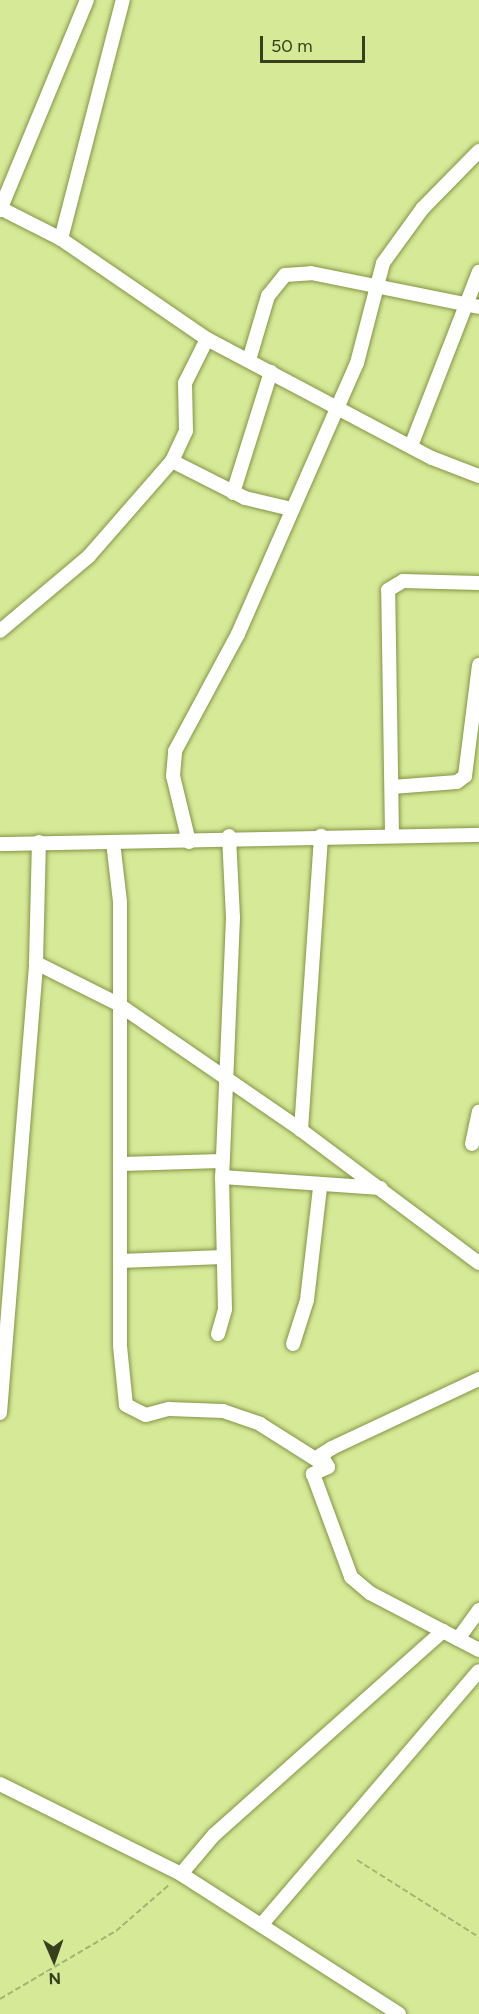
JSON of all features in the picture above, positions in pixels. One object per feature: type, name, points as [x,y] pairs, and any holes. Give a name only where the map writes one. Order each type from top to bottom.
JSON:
[{"type":"street","points":[[87,0],[0,209],[61,239],[207,339],[411,446],[479,476]]},
{"type":"street","points":[[61,239],[123,0]]},
{"type":"street","points":[[189,842],[173,777],[175,751],[238,634],[291,509],[338,407],[369,332],[377,289],[394,244],[479,152]]},
{"type":"street","points":[[411,446],[479,272]]},
{"type":"street","points":[[249,360],[268,296],[285,275],[311,273],[377,289],[479,307]]},
{"type":"street","points":[[0,631],[89,555],[172,461],[186,431],[185,383],[207,339]]},
{"type":"street","points":[[233,493],[271,372]]},
{"type":"street","points":[[172,461],[233,493],[291,509]]},
{"type":"street","points":[[392,834],[388,590],[403,581],[479,583]]},
{"type":"street","points":[[392,787],[457,782],[465,776],[479,665]]},
{"type":"street","points":[[0,844],[189,842],[229,836],[479,835]]},
{"type":"street","points":[[218,1334],[225,1310],[221,1161],[233,918],[229,836]]},
{"type":"street","points":[[301,1130],[321,836]]},
{"type":"street","points":[[0,1413],[36,963],[39,842]]},
{"type":"street","points":[[113,842],[120,902],[118,1004],[122,1164],[120,1346],[130,1411],[146,1415],[169,1409],[223,1411],[260,1424],[328,1467]]},
{"type":"street","points":[[36,963],[118,1004],[224,1081],[301,1130],[382,1188],[479,1263]]},
{"type":"street","points":[[472,1144],[479,1112]]},
{"type":"street","points":[[122,1164],[221,1161]]},
{"type":"street","points":[[222,1177],[320,1187],[382,1188]]},
{"type":"street","points":[[293,1344],[306,1300],[320,1187]]},
{"type":"street","points":[[120,1261],[223,1257]]},
{"type":"street","points":[[328,1467],[321,1455],[332,1448],[479,1379]]},
{"type":"street","points":[[328,1467],[313,1474],[351,1577],[479,1650]]},
{"type":"street","points":[[458,1639],[479,1610]]},
{"type":"street","points":[[181,1874],[223,1827],[443,1631]]},
{"type":"street","points":[[262,1924],[479,1671]]},
{"type":"street","points":[[0,1784],[181,1874],[399,2014]]},
{"type":"path","points":[[357,1860],[479,1937]]},
{"type":"path","points":[[0,1999],[116,1931],[181,1874]]}]
